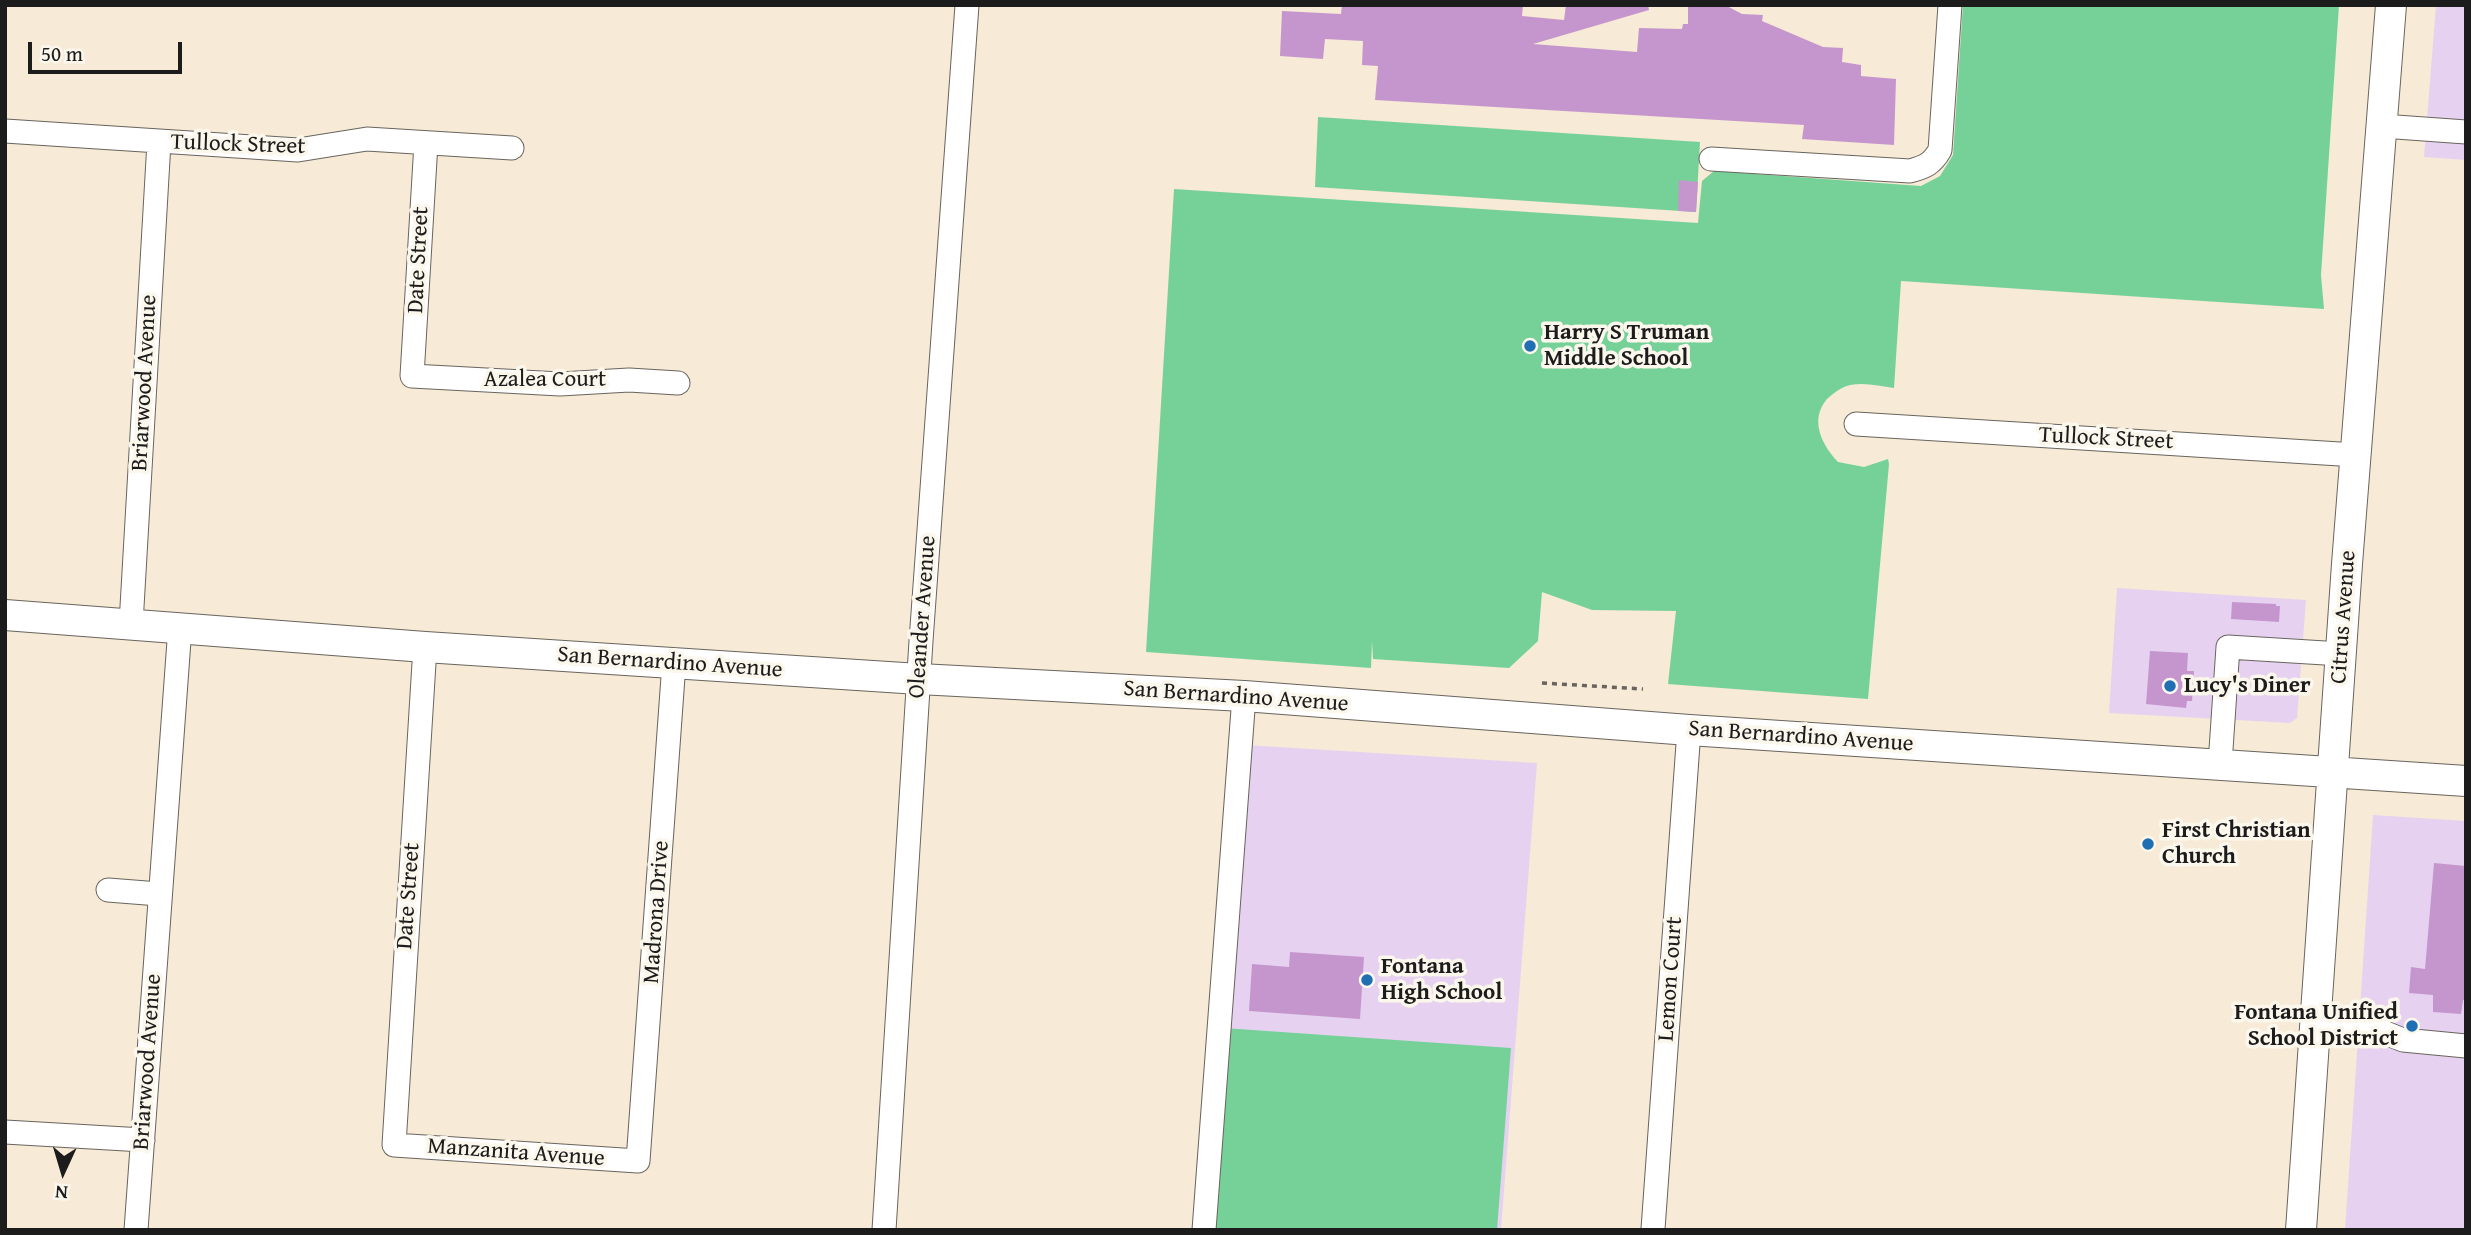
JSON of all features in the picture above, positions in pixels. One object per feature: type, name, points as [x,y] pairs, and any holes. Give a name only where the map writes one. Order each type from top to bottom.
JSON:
[{"type":"main road","name":"Citrus Avenue","points":[[2301,1230],[2332,772],[2391,5]]},
{"type":"main road","name":"San Bernardino Avenue","points":[[5,615],[425,647],[919,679],[1244,696],[1689,730],[2466,781]]},
{"type":"street","name":"Oleander Avenue","points":[[884,1230],[919,679],[967,5]]},
{"type":"street","points":[[1711,159],[1910,171],[1933,162],[1940,150],[1950,5]]},
{"type":"street","points":[[2382,126],[2466,132]]},
{"type":"street","name":"Tullock Street","points":[[5,131],[298,150],[367,139],[512,148]]},
{"type":"street","name":"Briarwood Avenue","points":[[131,624],[159,142]]},
{"type":"street","name":"Date Street","points":[[412,376],[426,143]]},
{"type":"street","name":"Azalea Court","points":[[412,376],[560,384],[629,380],[678,383]]},
{"type":"street","name":"Tullock Street","points":[[1856,424],[2356,455]]},
{"type":"street","name":"Briarwood Avenue","points":[[136,1230],[180,627]]},
{"type":"street","name":"Date Street","points":[[394,1145],[425,647]]},
{"type":"street","points":[[2220,764],[2228,647],[2341,654]]},
{"type":"street","name":"Madrona Drive","points":[[638,1161],[674,663]]},
{"type":"street","points":[[1204,1230],[1244,696]]},
{"type":"street","name":"Lemon Court","points":[[1653,1229],[1689,730]]},
{"type":"street","points":[[108,890],[159,894]]},
{"type":"street","points":[[2316,1024],[2374,1028],[2403,1040],[2466,1046]]},
{"type":"street","points":[[5,1132],[143,1140]]},
{"type":"street","name":"Manzanita Avenue","points":[[394,1145],[638,1161]]},
{"type":"path","points":[[1542,683],[1643,689]]},
{"type":"shaded area","points":[[2436,5],[2466,5],[2466,160],[2424,157]]},
{"type":"shaded area","points":[[2117,588],[2306,600],[2297,718],[2290,723],[2109,713]]},
{"type":"shaded area","name":"Fontana High School","points":[[1230,744],[1537,763],[1501,1230],[1198,1230]]},
{"type":"shaded area","name":"Fontana Unified School District","points":[[2373,815],[2466,821],[2466,1230],[2345,1230]]},
{"type":"green space","name":"Harry S Truman Middle School","points":[[1963,5],[2339,5],[2321,275],[2324,309],[1901,281],[1894,388],[1867,384],[1847,386],[1827,399],[1819,415],[1818,424],[1827,448],[1838,462],[1864,467],[1888,459],[1889,464],[1868,699],[1668,684],[1676,611],[1592,610],[1542,592],[1538,641],[1509,668],[1373,659],[1372,641],[1371,668],[1146,652],[1174,189],[1698,223],[1702,181],[1714,171],[1921,186],[1940,176],[1953,155]]},
{"type":"green space","points":[[1318,117],[1700,142],[1696,212],[1315,187]]},
{"type":"green space","points":[[1224,1028],[1511,1048],[1497,1230],[1210,1230]]},
{"type":"building","points":[[1342,5],[1523,5],[1522,16],[1564,20],[1566,5],[1648,5],[1649,10],[1533,44],[1637,52],[1639,28],[1682,29],[1683,24],[1688,24],[1688,5],[1725,5],[1742,14],[1763,15],[1762,21],[1823,47],[1843,48],[1842,62],[1861,65],[1861,76],[1896,79],[1894,145],[1802,139],[1804,125],[1375,100],[1378,66],[1362,65],[1363,41],[1325,39],[1323,59],[1280,56],[1282,11],[1341,14]]},
{"type":"building","points":[[1679,180],[1698,182],[1696,212],[1678,211]]},
{"type":"building","points":[[2232,602],[2276,604],[2280,606],[2279,622],[2231,619]]},
{"type":"building","name":"Lucy's Diner","points":[[2150,651],[2188,653],[2187,671],[2194,671],[2192,701],[2187,701],[2186,708],[2146,704]]},
{"type":"building","points":[[2434,863],[2466,866],[2466,1000],[2463,1000],[2461,1014],[2433,1012],[2433,995],[2409,993],[2411,967],[2425,969]]},
{"type":"building","points":[[1290,952],[1364,957],[1360,1019],[1249,1011],[1252,964],[1289,967]]},
{"type":"place","name":"Harry S Truman Middle School","points":[[1530,346]]},
{"type":"place","name":"Lucy's Diner","points":[[2170,686]]},
{"type":"place","name":"First Christian Church","points":[[2148,844]]},
{"type":"place","name":"Fontana High School","points":[[1367,980]]},
{"type":"place","name":"Fontana Unified School District","points":[[2412,1026]]}]
